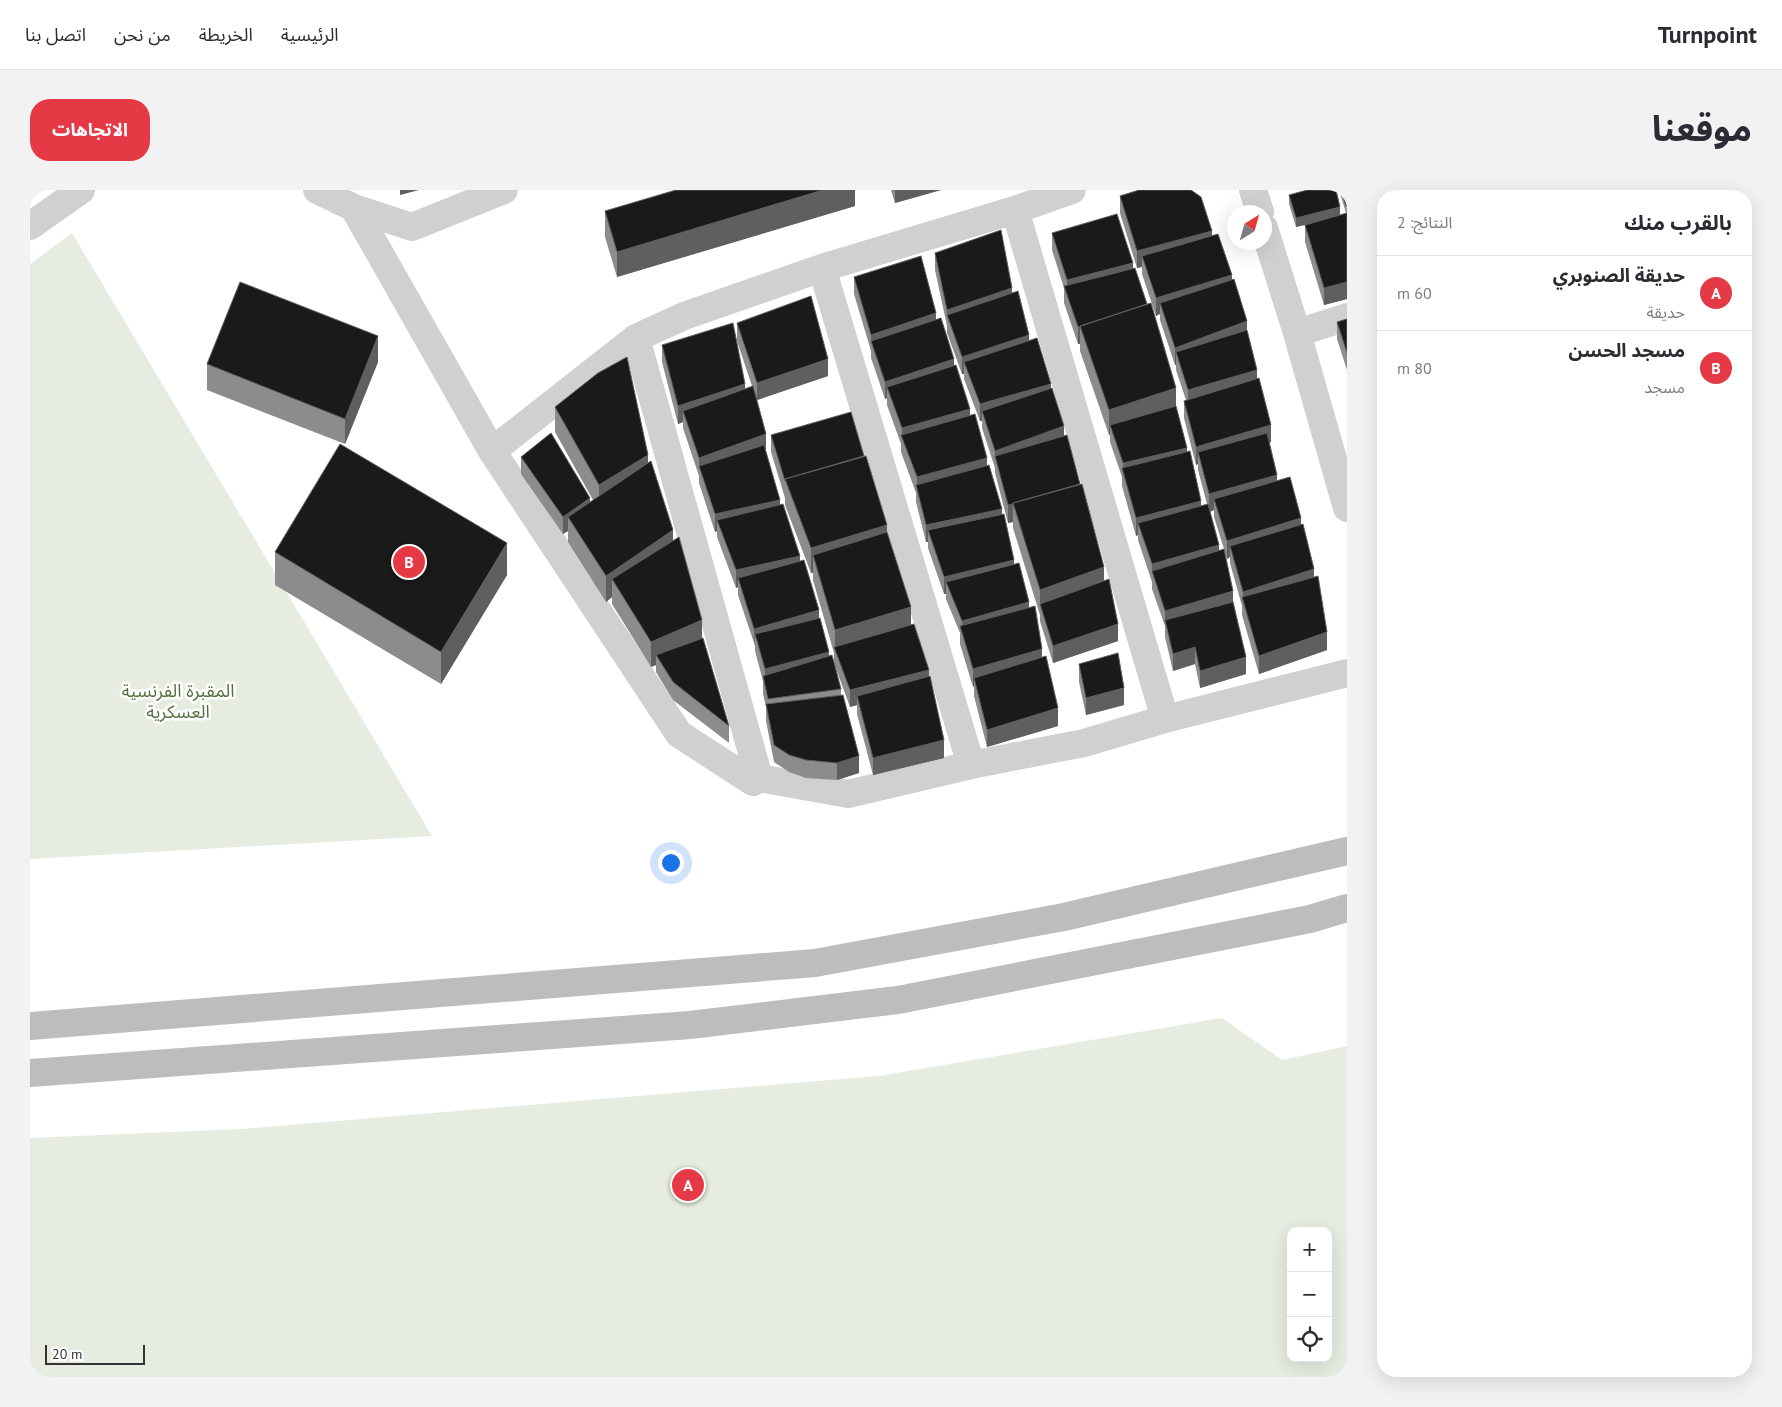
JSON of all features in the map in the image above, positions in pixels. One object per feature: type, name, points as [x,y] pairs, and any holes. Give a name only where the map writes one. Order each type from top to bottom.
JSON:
[{"type":"main road","points":[[30,1026],[814,963],[1064,917],[1347,851]]},
{"type":"main road","points":[[30,1073],[690,1025],[898,1000],[1310,919],[1347,908]]},
{"type":"street","points":[[30,226],[81,190]]},
{"type":"street","points":[[317,190],[354,208],[412,227],[504,190]]},
{"type":"street","points":[[492,451],[636,338],[684,316],[822,268],[1015,210],[1072,190]]},
{"type":"street","points":[[354,208],[492,451],[679,734],[753,782],[759,778],[848,794],[970,765],[1084,743],[1165,719],[1347,673]]},
{"type":"street","points":[[1015,210],[1165,719]]},
{"type":"street","points":[[1271,250],[1343,473],[1347,508]]},
{"type":"street","points":[[822,268],[970,765]]},
{"type":"street","points":[[1297,333],[1347,317]]},
{"type":"street","points":[[636,338],[759,778]]},
{"type":"green space","name":"المقبرة الفرنسية العسكرية","points":[[72,233],[432,836],[30,859],[30,264]]},
{"type":"green space","points":[[1222,1018],[1282,1060],[1347,1046],[1347,1377],[30,1377],[30,1138],[241,1129],[878,1076]]},
{"type":"building","points":[[676,190],[823,190],[617,252],[605,211]]},
{"type":"building","points":[[1139,190],[1191,190],[1201,197],[1212,231],[1137,251],[1120,196]]},
{"type":"building","points":[[1307,190],[1336,190],[1340,207],[1296,218],[1289,195]]},
{"type":"building","points":[[1341,190],[1347,190],[1346,206]]},
{"type":"building","points":[[1347,213],[1347,282],[1324,288],[1305,225]]},
{"type":"building","points":[[1117,214],[1133,263],[1067,280],[1052,233]]},
{"type":"building","points":[[1001,230],[1012,288],[947,310],[935,253]]},
{"type":"building","points":[[1218,234],[1232,275],[1156,298],[1142,256]]},
{"type":"building","points":[[921,256],[936,313],[871,335],[854,277]]},
{"type":"building","points":[[1135,268],[1147,304],[1078,327],[1064,286]]},
{"type":"building","points":[[1234,279],[1247,321],[1175,348],[1160,303]]},
{"type":"building","points":[[240,282],[378,336],[345,419],[207,364]]},
{"type":"building","points":[[1018,291],[1029,335],[962,357],[947,315]]},
{"type":"building","points":[[811,296],[828,359],[757,383],[737,323]]},
{"type":"building","points":[[1151,303],[1176,388],[1109,410],[1080,326]]},
{"type":"building","points":[[941,318],[954,359],[885,382],[871,341]]},
{"type":"building","points":[[1347,319],[1347,353],[1337,322]]},
{"type":"building","points":[[733,323],[745,384],[678,406],[662,345]]},
{"type":"building","points":[[1247,330],[1257,370],[1188,390],[1176,352]]},
{"type":"building","points":[[1037,338],[1051,384],[980,404],[964,362]]},
{"type":"building","points":[[627,357],[648,455],[599,485],[555,407],[598,373]]},
{"type":"building","points":[[956,365],[970,409],[902,428],[887,387]]},
{"type":"building","points":[[1259,378],[1271,425],[1196,447],[1184,401]]},
{"type":"building","points":[[753,386],[766,434],[699,458],[683,411]]},
{"type":"building","points":[[1052,388],[1064,426],[995,451],[982,411]]},
{"type":"building","points":[[1176,406],[1187,448],[1123,463],[1110,425]]},
{"type":"building","points":[[851,412],[864,456],[785,479],[785,481],[771,435]]},
{"type":"building","points":[[975,414],[987,458],[917,477],[901,435]]},
{"type":"building","points":[[551,433],[590,498],[563,517],[521,457]]},
{"type":"building","points":[[1267,433],[1277,475],[1209,494],[1198,452]]},
{"type":"building","points":[[1067,435],[1080,484],[1008,505],[995,456]]},
{"type":"building","points":[[340,444],[507,543],[441,652],[275,552]]},
{"type":"building","points":[[764,445],[780,500],[715,514],[699,466]]},
{"type":"building","points":[[1190,451],[1201,501],[1136,518],[1122,468]]},
{"type":"building","points":[[866,456],[887,525],[811,548],[785,479]]},
{"type":"building","points":[[651,461],[673,530],[606,576],[568,517]]},
{"type":"building","points":[[989,465],[1002,509],[926,525],[916,485]]},
{"type":"building","points":[[1290,477],[1301,518],[1227,541],[1214,499]]},
{"type":"building","points":[[1082,484],[1104,567],[1040,590],[1013,503]]},
{"type":"building","points":[[783,504],[800,556],[736,570],[717,520]]},
{"type":"building","points":[[1208,504],[1219,545],[1152,564],[1138,523]]},
{"type":"building","points":[[1004,514],[1014,560],[944,577],[928,530]]},
{"type":"building","points":[[1303,524],[1314,569],[1243,592],[1230,546]]},
{"type":"building","points":[[887,532],[911,607],[835,630],[813,555]]},
{"type":"building","points":[[679,537],[702,620],[651,642],[612,579]]},
{"type":"building","points":[[1224,549],[1233,591],[1165,611],[1152,571]]},
{"type":"building","points":[[804,560],[819,610],[754,629],[738,578]]},
{"type":"building","points":[[1019,563],[1029,602],[962,621],[946,582]]},
{"type":"building","points":[[1318,576],[1327,632],[1259,656],[1242,597]]},
{"type":"building","points":[[1109,579],[1118,624],[1053,646],[1040,604]]},
{"type":"building","points":[[1233,602],[1246,657],[1200,671],[1195,647],[1173,654],[1165,620]]},
{"type":"building","points":[[1035,606],[1042,649],[973,669],[960,626]]},
{"type":"building","points":[[820,618],[829,652],[765,669],[755,634]]},
{"type":"building","points":[[914,624],[929,670],[850,690],[834,647]]},
{"type":"building","points":[[703,638],[729,726],[673,682],[656,655]]},
{"type":"building","points":[[1118,653],[1124,688],[1086,698],[1079,664]]},
{"type":"building","points":[[832,655],[841,689],[768,699],[763,676]]},
{"type":"building","points":[[1046,656],[1058,708],[987,730],[974,678]]},
{"type":"building","points":[[930,676],[944,740],[873,758],[857,696]]},
{"type":"building","points":[[843,695],[859,756],[837,763],[806,760],[789,755],[774,745],[766,704]]},
{"type":"place","name":"مسجد الحسن","points":[[409,562]]},
{"type":"place","name":"حديقة الصنوبري","points":[[688,1185]]}]
